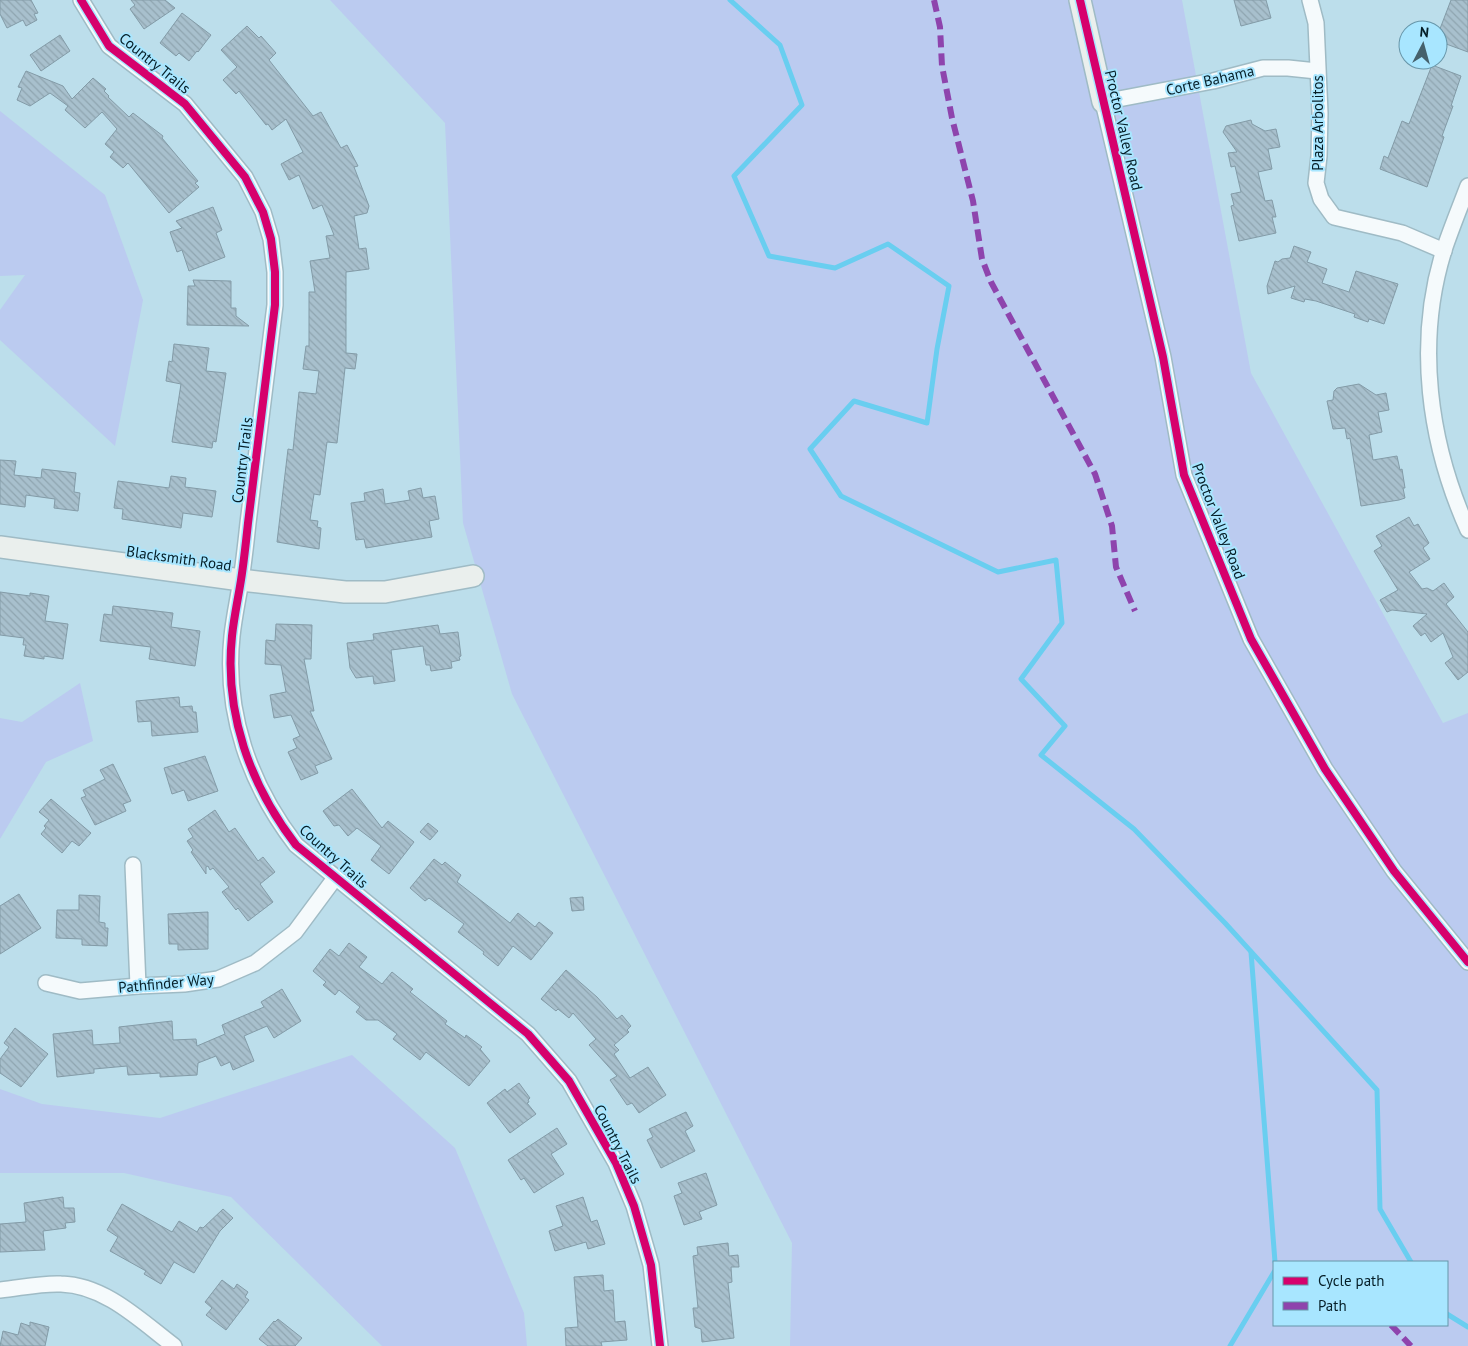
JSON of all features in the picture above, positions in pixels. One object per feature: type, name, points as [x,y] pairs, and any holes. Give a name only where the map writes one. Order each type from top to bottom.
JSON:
[{"type":"street","name":"Country Trails","points":[[81,0],[109,46],[185,104],[236,166],[252,190],[267,224],[273,254],[275,305],[230,661],[235,711],[245,752],[260,790],[281,825],[296,845],[528,1034],[569,1081],[616,1163],[634,1206],[651,1265],[660,1346]]},
{"type":"street","name":"Proctor Valley Road","points":[[1080,0],[1162,356],[1184,475],[1251,640],[1325,769],[1394,871],[1468,962]]},
{"type":"street","name":"Plaza Arbolitos","points":[[1310,0],[1316,23],[1320,113],[1316,183],[1322,199],[1334,217],[1402,233],[1444,251]]},
{"type":"street","name":"Corte Bahama","points":[[1103,102],[1213,81],[1263,68],[1317,71]]},
{"type":"street","points":[[1468,186],[1444,251],[1436,284],[1430,327],[1429,379],[1438,442],[1453,495],[1468,530]]},
{"type":"street","name":"Blacksmith Road","points":[[0,547],[241,580],[345,592],[384,592],[473,576]]},
{"type":"street","points":[[133,865],[138,986]]},
{"type":"street","name":"Pathfinder Way","points":[[46,983],[80,991],[184,984],[218,979],[255,963],[295,932],[335,878]]},
{"type":"street","points":[[0,1290],[61,1284],[89,1289],[111,1299],[174,1346]]},
{"type":"shaded area","points":[[330,0],[1182,0],[1251,373],[1443,723],[1468,713],[1468,1346],[790,1346],[792,1243],[512,694],[463,523],[445,123]]},
{"type":"shaded area","points":[[0,111],[105,195],[143,300],[115,446],[0,340],[0,310],[25,275],[0,276]]},
{"type":"shaded area","points":[[80,683],[93,741],[46,762],[0,839],[0,718],[22,722]]},
{"type":"shaded area","points":[[352,1055],[455,1148],[524,1313],[527,1346],[382,1346],[231,1197],[124,1173],[0,1173],[0,1089],[42,1104],[160,1118]]},
{"type":"building","points":[[0,0],[31,0],[38,13],[34,14],[37,20],[26,26],[23,20],[7,28],[0,14]]},
{"type":"building","points":[[131,0],[165,0],[175,8],[144,29],[130,9],[135,5]]},
{"type":"building","points":[[1234,0],[1266,0],[1271,18],[1241,26]]},
{"type":"building","points":[[1451,0],[1468,0],[1468,52],[1448,45],[1448,20],[1443,20]]},
{"type":"building","points":[[182,13],[211,35],[189,61],[179,53],[176,56],[160,43]]},
{"type":"building","points":[[247,26],[259,38],[261,36],[276,53],[269,60],[313,116],[321,112],[341,148],[347,145],[358,166],[354,167],[369,206],[367,213],[354,216],[359,249],[366,248],[369,269],[346,272],[346,353],[357,354],[355,369],[345,368],[337,443],[327,442],[320,495],[314,494],[310,520],[318,521],[317,527],[321,528],[319,549],[277,542],[288,449],[293,450],[299,392],[316,394],[319,371],[303,369],[306,346],[309,346],[309,292],[315,292],[310,261],[330,258],[326,236],[334,235],[322,205],[313,209],[299,175],[289,180],[281,164],[303,152],[286,119],[272,130],[239,91],[236,94],[223,80],[237,67],[221,50]]},
{"type":"building","points":[[60,35],[70,51],[41,71],[30,55]]},
{"type":"building","points":[[1430,70],[1445,70],[1461,76],[1442,136],[1444,137],[1427,187],[1380,169],[1384,156],[1388,158],[1402,121],[1409,124]]},
{"type":"building","points":[[26,71],[63,86],[72,99],[93,78],[106,89],[104,91],[108,97],[129,117],[133,113],[163,136],[162,138],[198,181],[195,183],[199,187],[169,213],[128,163],[123,168],[110,157],[114,152],[105,144],[117,129],[102,112],[85,128],[65,110],[68,106],[50,93],[30,106],[17,100],[22,88],[18,87]]},
{"type":"building","points":[[1251,120],[1252,124],[1265,131],[1276,129],[1280,147],[1268,149],[1272,169],[1258,172],[1265,201],[1272,200],[1276,217],[1272,217],[1276,233],[1239,241],[1231,206],[1234,205],[1231,194],[1241,192],[1235,166],[1231,167],[1228,153],[1237,152],[1223,132],[1226,126]]},
{"type":"building","points":[[213,207],[222,230],[216,233],[225,257],[189,271],[182,250],[177,252],[170,232],[182,228],[176,221]]},
{"type":"building","points":[[1294,246],[1311,252],[1307,262],[1327,269],[1322,283],[1349,292],[1356,271],[1398,284],[1384,324],[1369,319],[1368,322],[1354,317],[1355,314],[1316,301],[1305,299],[1304,302],[1291,298],[1295,286],[1268,294],[1267,286],[1275,261],[1278,262],[1282,259],[1290,258]]},
{"type":"building","points":[[193,280],[231,281],[231,308],[236,308],[236,316],[249,326],[187,325],[188,286],[195,286]]},
{"type":"building","points":[[174,344],[209,348],[206,371],[226,373],[216,442],[213,441],[212,448],[172,442],[181,384],[166,381],[169,361],[172,362]]},
{"type":"building","points":[[1359,384],[1376,395],[1386,393],[1389,410],[1378,412],[1382,432],[1369,435],[1373,460],[1397,456],[1400,470],[1402,469],[1405,498],[1361,506],[1350,438],[1347,439],[1345,428],[1333,429],[1327,401],[1333,400],[1334,391],[1337,388]]},
{"type":"building","points":[[0,460],[16,461],[14,475],[41,478],[42,469],[76,473],[74,492],[80,493],[78,511],[54,508],[55,499],[26,495],[25,507],[0,504]]},
{"type":"building","points":[[171,476],[186,478],[185,487],[216,491],[212,517],[183,513],[181,528],[122,519],[123,509],[114,508],[118,481],[169,488]]},
{"type":"building","points":[[421,488],[423,498],[435,496],[439,519],[429,521],[432,537],[366,548],[364,539],[356,540],[351,503],[365,501],[364,493],[383,489],[385,504],[410,500],[408,491]]},
{"type":"building","points":[[1409,517],[1414,526],[1418,524],[1429,543],[1423,548],[1430,559],[1409,572],[1422,589],[1427,588],[1433,591],[1444,583],[1454,597],[1446,604],[1468,632],[1468,672],[1458,680],[1445,663],[1453,657],[1443,633],[1431,642],[1425,633],[1421,636],[1413,626],[1427,614],[1392,610],[1387,612],[1380,600],[1398,590],[1374,551],[1382,546],[1376,536]]},
{"type":"building","points":[[0,592],[30,596],[30,593],[49,596],[45,621],[68,624],[63,659],[44,656],[44,659],[24,656],[26,645],[23,645],[24,638],[0,635]]},
{"type":"building","points":[[113,606],[173,613],[171,627],[200,631],[195,666],[149,659],[151,647],[100,641],[104,614],[112,615]]},
{"type":"building","points":[[276,624],[312,625],[311,659],[304,659],[314,711],[310,711],[332,759],[315,766],[318,773],[301,780],[288,752],[297,748],[293,739],[300,736],[291,715],[274,718],[270,695],[286,692],[281,665],[265,664],[266,640],[275,641]]},
{"type":"building","points":[[438,625],[440,634],[458,632],[461,656],[459,657],[460,660],[451,662],[452,668],[431,671],[430,665],[426,665],[423,646],[391,650],[395,681],[374,684],[373,676],[356,678],[350,668],[347,643],[374,640],[373,634]]},
{"type":"building","points":[[179,697],[180,707],[192,706],[193,712],[196,712],[198,732],[152,736],[151,721],[138,722],[136,701]]},
{"type":"building","points":[[205,756],[218,791],[188,801],[184,790],[172,794],[164,768]]},
{"type":"building","points":[[113,764],[131,801],[123,804],[126,811],[95,825],[81,798],[86,796],[83,790],[105,779],[100,770]]},
{"type":"building","points":[[352,789],[382,828],[388,821],[414,842],[389,874],[371,860],[381,846],[357,828],[348,836],[339,825],[334,826],[323,811]]},
{"type":"building","points":[[51,799],[91,833],[79,846],[72,841],[62,853],[41,834],[49,820],[39,812]]},
{"type":"building","points":[[215,810],[229,832],[235,828],[258,861],[263,857],[275,872],[260,884],[273,902],[248,921],[238,908],[236,910],[222,892],[229,887],[213,868],[210,870],[208,866],[206,867],[206,874],[191,852],[193,850],[187,841],[193,837],[188,829]]},
{"type":"building","points":[[428,823],[438,831],[430,840],[420,832]]},
{"type":"building","points":[[434,859],[442,865],[445,862],[461,875],[457,882],[510,923],[518,913],[535,927],[539,922],[553,933],[531,960],[513,946],[498,966],[483,954],[484,952],[458,932],[464,924],[429,898],[425,901],[410,888]]},
{"type":"building","points":[[19,894],[41,928],[0,954],[0,906]]},
{"type":"building","points":[[79,895],[100,896],[99,922],[105,923],[105,928],[108,928],[107,946],[82,945],[82,939],[56,938],[57,910],[79,910]]},
{"type":"building","points":[[583,897],[584,910],[572,911],[570,898]]},
{"type":"building","points":[[208,912],[208,949],[178,950],[178,944],[169,944],[168,914]]},
{"type":"building","points":[[349,943],[367,957],[359,967],[382,984],[392,972],[413,989],[410,992],[447,1021],[445,1024],[465,1038],[466,1035],[482,1047],[480,1049],[490,1061],[469,1086],[426,1052],[420,1060],[393,1039],[397,1034],[378,1020],[366,1020],[356,1012],[360,1007],[339,990],[335,995],[323,985],[326,982],[313,971],[330,949],[339,956]]},
{"type":"building","points":[[566,970],[597,997],[617,1019],[622,1015],[631,1026],[627,1030],[629,1032],[614,1045],[619,1050],[614,1054],[630,1078],[648,1067],[666,1095],[639,1113],[632,1103],[627,1105],[610,1080],[617,1076],[589,1045],[596,1039],[573,1013],[569,1018],[558,1009],[556,1011],[541,999]]},
{"type":"building","points":[[282,989],[301,1021],[274,1038],[267,1026],[244,1036],[254,1061],[233,1070],[230,1062],[221,1066],[216,1056],[198,1063],[197,1075],[160,1077],[160,1073],[128,1075],[127,1066],[94,1069],[94,1073],[57,1077],[53,1034],[92,1030],[93,1045],[120,1043],[119,1027],[172,1021],[173,1040],[196,1039],[197,1046],[225,1034],[222,1025],[264,1007],[261,1002]]},
{"type":"building","points":[[15,1028],[48,1054],[21,1087],[0,1073],[0,1059],[9,1047],[4,1043]]},
{"type":"building","points":[[519,1083],[530,1098],[527,1103],[536,1114],[510,1133],[487,1103],[505,1089],[507,1092]]},
{"type":"building","points":[[686,1112],[693,1126],[685,1131],[695,1151],[661,1168],[647,1140],[653,1137],[649,1129]]},
{"type":"building","points":[[557,1128],[567,1144],[551,1154],[564,1174],[534,1193],[524,1178],[521,1180],[508,1160]]},
{"type":"building","points":[[706,1173],[717,1205],[699,1212],[702,1219],[684,1225],[674,1196],[682,1193],[678,1183]]},
{"type":"building","points":[[63,1197],[64,1208],[74,1208],[75,1222],[65,1223],[66,1228],[43,1231],[45,1250],[0,1252],[0,1224],[26,1222],[24,1203]]},
{"type":"building","points":[[583,1197],[591,1222],[597,1220],[605,1244],[588,1249],[586,1242],[555,1251],[549,1231],[563,1226],[556,1206]]},
{"type":"building","points":[[122,1204],[172,1232],[179,1221],[197,1232],[200,1227],[203,1228],[223,1209],[233,1218],[220,1231],[194,1273],[174,1262],[161,1284],[144,1274],[146,1271],[110,1251],[118,1237],[107,1230]]},
{"type":"building","points":[[728,1243],[729,1256],[738,1255],[739,1267],[731,1267],[732,1282],[728,1283],[734,1338],[702,1342],[701,1329],[695,1327],[693,1308],[698,1308],[693,1256],[698,1255],[697,1247]]},
{"type":"building","points":[[603,1275],[604,1291],[613,1290],[615,1322],[625,1321],[627,1340],[601,1342],[602,1346],[566,1346],[565,1328],[578,1327],[574,1277]]},
{"type":"building","points":[[222,1280],[234,1289],[237,1284],[248,1292],[245,1297],[249,1300],[226,1330],[206,1315],[212,1308],[205,1302]]},
{"type":"building","points":[[278,1319],[302,1338],[295,1346],[268,1346],[259,1339],[274,1321]]},
{"type":"building","points":[[30,1322],[49,1327],[45,1346],[0,1346],[3,1331],[18,1335],[21,1323],[30,1326]]},
{"type":"waterway","points":[[730,0],[780,45],[802,105],[734,176],[769,256],[835,268],[888,244],[949,286],[937,349],[927,423],[854,401],[810,449],[841,496],[998,572],[1056,560],[1062,623],[1021,679],[1065,726],[1041,755],[1134,829],[1225,923],[1377,1090],[1380,1209],[1410,1261]]},
{"type":"waterway","points":[[1251,952],[1275,1261]]},
{"type":"waterway","points":[[1230,1346],[1273,1274]]},
{"type":"waterway","points":[[1448,1315],[1468,1327]]},
{"type":"marked path","points":[[934,0],[940,27],[942,66],[952,118],[973,201],[982,259],[991,282],[1095,474],[1112,526],[1116,567],[1135,611]]},
{"type":"marked path","points":[[1392,1326],[1411,1346]]},
{"type":"cycle path","points":[[81,0],[109,46],[185,104],[245,177],[263,212],[271,239],[275,272],[275,305],[244,559],[232,636],[231,665],[232,693],[237,720],[253,773],[265,798],[296,845],[528,1034],[569,1081],[616,1163],[634,1206],[651,1265],[660,1346]]},
{"type":"cycle path","points":[[1080,0],[1163,357],[1184,475],[1251,639],[1325,769],[1394,871],[1468,962]]}]
